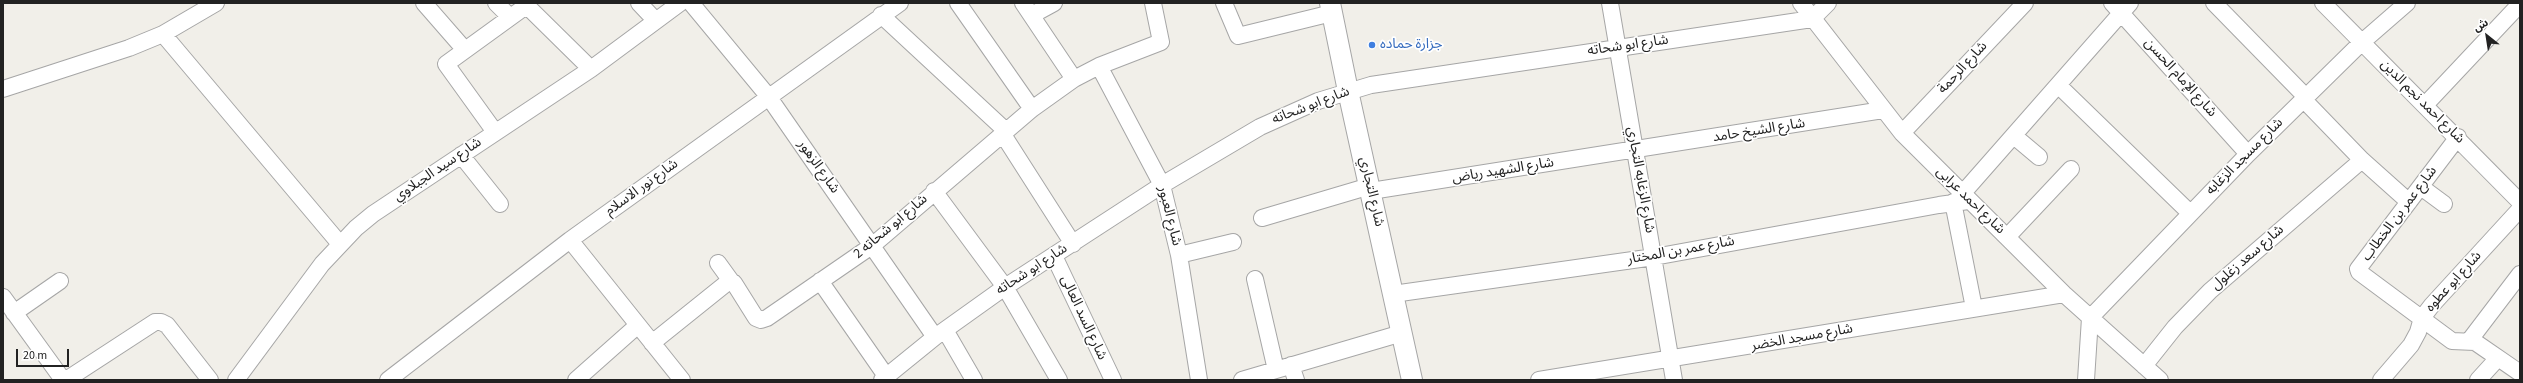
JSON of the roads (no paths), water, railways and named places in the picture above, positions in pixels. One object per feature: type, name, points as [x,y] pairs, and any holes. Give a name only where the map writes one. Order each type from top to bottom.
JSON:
[{"type":"street","points":[[3,89],[129,48],[163,34],[216,3]]},
{"type":"street","points":[[424,3],[465,50]]},
{"type":"street","points":[[496,3],[510,18]]},
{"type":"street","points":[[639,3],[656,21]]},
{"type":"street","name":"شارع سيد الجبلاوي","points":[[236,380],[340,244],[373,214],[591,69],[680,3]]},
{"type":"street","name":"شارع الزهور","points":[[691,3],[768,96],[873,245],[974,380]]},
{"type":"street","name":"شارع نور الاسلام","points":[[388,380],[570,240],[768,96],[900,3]]},
{"type":"street","points":[[958,3],[1032,109]]},
{"type":"street","points":[[1054,3],[1027,9],[1074,79]]},
{"type":"street","name":"شارع ابو شحاته 2","points":[[731,282],[756,318],[761,320],[820,281],[873,245],[1004,132],[1032,109],[1074,79],[1099,66],[1161,42],[1153,3]]},
{"type":"street","points":[[1224,3],[1238,36],[1331,8]]},
{"type":"street","name":"شارع الزغابه التجاري","points":[[1610,3],[1674,380]]},
{"type":"street","name":"شارع احمد عرابى","points":[[1801,3],[1902,133],[1961,199],[2007,237],[2064,294],[2160,380]]},
{"type":"street","points":[[1812,19],[1828,3]]},
{"type":"street","name":"شارع الرحمة","points":[[1902,133],[2025,3]]},
{"type":"street","points":[[2214,3],[2362,160],[2409,202]]},
{"type":"street","name":"شارع احمد نجم الدين","points":[[2323,3],[2361,43],[2458,137],[2519,201]]},
{"type":"street","name":"شارع مسجد الزغابه","points":[[2090,318],[2248,154],[2361,43],[2407,3]]},
{"type":"street","points":[[496,132],[447,66],[465,50],[510,18],[525,4],[591,69]]},
{"type":"street","points":[[2425,105],[2520,4]]},
{"type":"street","points":[[1974,308],[1961,199],[2058,85],[2121,6]]},
{"type":"street","name":"شارع الإمام الحسن","points":[[2121,6],[2248,154]]},
{"type":"street","name":"شارع التجاري","points":[[1331,8],[1412,380]]},
{"type":"street","points":[[881,15],[1004,132],[1073,244]]},
{"type":"street","name":"شارع ابو شحاته","points":[[884,378],[940,334],[1005,287],[1162,185],[1260,127],[1296,110],[1348,91],[1371,85],[1812,19]]},
{"type":"street","points":[[163,34],[340,244]]},
{"type":"street","name":"شارع العبور","points":[[1099,66],[1162,185],[1179,255],[1197,379]]},
{"type":"street","points":[[2058,85],[2190,213]]},
{"type":"street","name":"شارع الشيخ حامد","points":[[1635,151],[1884,110]]},
{"type":"street","points":[[2014,136],[2039,157]]},
{"type":"street","name":"شارع عمر بن الخطاب","points":[[2458,137],[2358,270],[2452,341],[2459,343],[2470,341],[2520,373]]},
{"type":"street","name":"شارع الشهيد رياض","points":[[1262,218],[1370,189],[1635,151]]},
{"type":"street","points":[[461,155],[500,204]]},
{"type":"street","name":"شارع سعد زغلول","points":[[2144,366],[2175,327],[2210,291],[2362,160]]},
{"type":"street","points":[[2007,237],[2071,169]]},
{"type":"street","points":[[2420,187],[2444,204]]},
{"type":"street","points":[[934,191],[1005,287],[1059,380]]},
{"type":"street","name":"شارع عمر بن المختار","points":[[1393,294],[1654,257],[1961,199]]},
{"type":"street","name":"شارع ابو عطوه","points":[[2381,380],[2411,345],[2418,332],[2422,318],[2519,201]]},
{"type":"street","points":[[570,240],[682,380]]},
{"type":"street","points":[[1179,255],[1233,242]]},
{"type":"street","name":"شارع السد العالى","points":[[1054,256],[1113,380]]},
{"type":"street","points":[[652,343],[731,282],[718,263]]},
{"type":"street","points":[[2470,341],[2520,274]]},
{"type":"street","points":[[1255,279],[1276,370]]},
{"type":"street","points":[[14,312],[60,281]]},
{"type":"street","points":[[820,281],[884,378]]},
{"type":"street","name":"شارع مسجد الخضر","points":[[1539,380],[1671,360],[2064,294]]},
{"type":"street","points":[[3,296],[65,380],[155,322],[161,322],[167,325],[210,380]]},
{"type":"street","points":[[2086,380],[2090,318]]},
{"type":"street","points":[[576,380],[638,325]]},
{"type":"street","points":[[1242,380],[1276,370],[1294,373],[1402,333]]},
{"type":"street","points":[[2478,380],[2498,358]]},
{"type":"place","name":"جزارة حماده","points":[[1372,45]]}]
